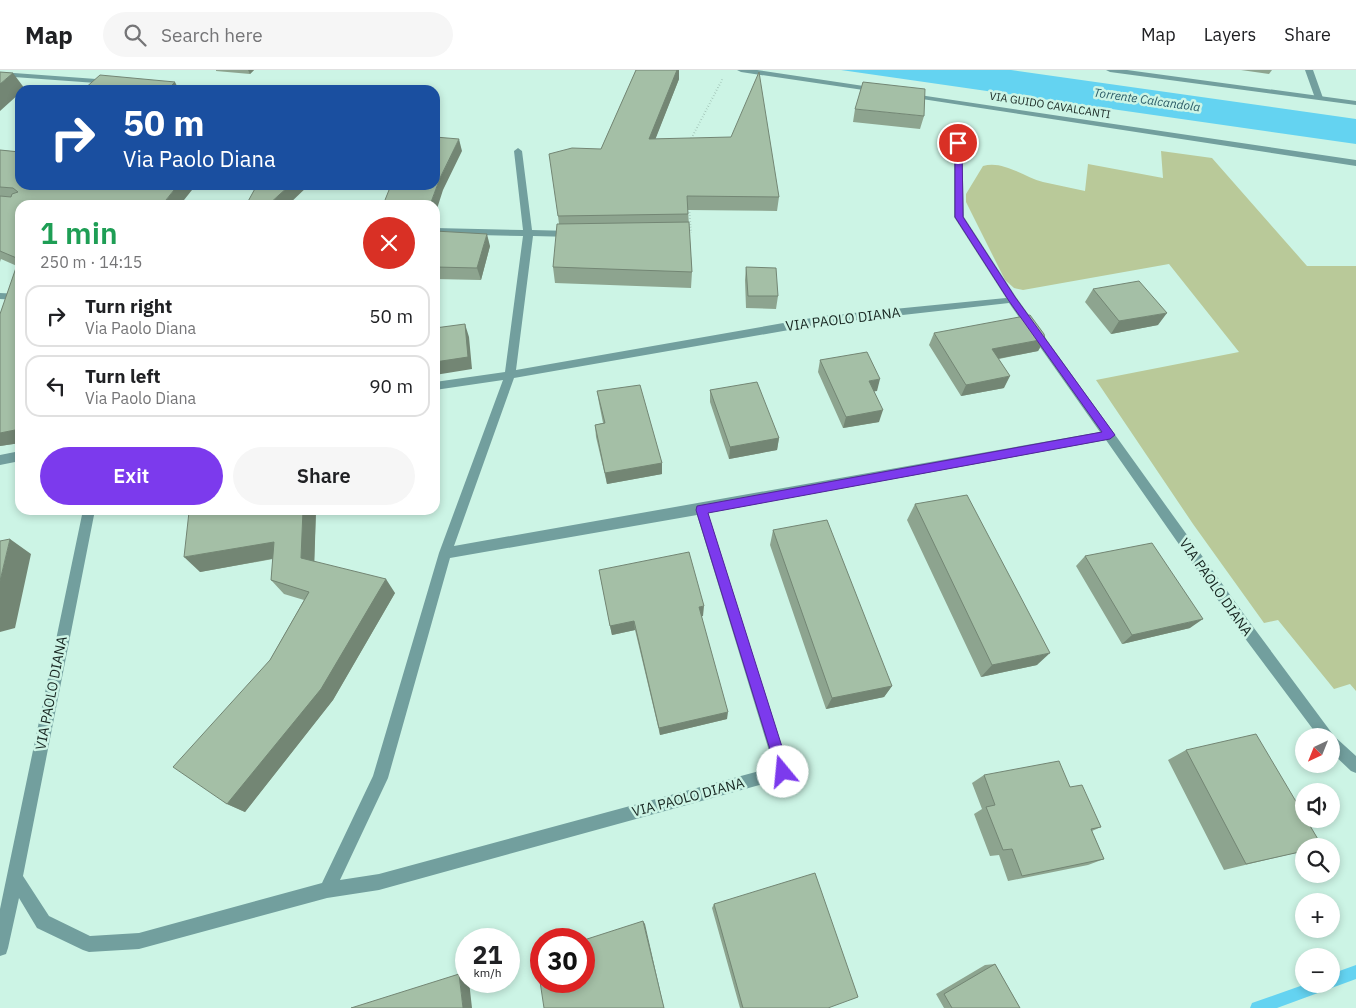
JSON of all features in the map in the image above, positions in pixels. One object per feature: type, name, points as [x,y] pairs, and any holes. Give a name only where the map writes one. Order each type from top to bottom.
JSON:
[{"type":"street","points":[[741,70],[887,91]]},
{"type":"street","points":[[1110,70],[1356,103]]},
{"type":"street","points":[[1309,70],[1318,98]]},
{"type":"street","points":[[0,74],[110,82]]},
{"type":"street","name":"VIA GUIDO CAVALCANTI","points":[[896,93],[1356,163]]},
{"type":"street","points":[[958,143],[959,217],[1012,299]]},
{"type":"street","points":[[327,890],[380,778],[438,582],[444,553],[510,375],[528,235],[518,151]]},
{"type":"street","points":[[440,231],[528,235],[586,234]]},
{"type":"street","points":[[0,296],[15,297]]},
{"type":"street","name":"VIA PAOLO DIANA","points":[[440,385],[510,375],[822,320],[1012,299],[1110,435],[1257,646],[1321,728]]},
{"type":"street","points":[[444,553],[701,510],[1110,435]]},
{"type":"street","points":[[0,460],[15,457]]},
{"type":"street","name":"VIA PAOLO DIANA","points":[[15,877],[43,922],[89,944],[139,941],[327,890],[379,882],[783,772],[701,510]]},
{"type":"street","name":"VIA PAOLO DIANA","points":[[0,948],[88,515]]},
{"type":"street","points":[[1340,751],[1356,766]]},
{"type":"path","points":[[690,141],[726,70]]},
{"type":"path","points":[[689,206],[691,233]]},
{"type":"green space","points":[[1161,151],[1212,158],[1307,266],[1356,266],[1356,691],[1350,684],[1334,689],[1278,620],[1264,623],[1193,524],[1096,380],[1239,352],[1169,264],[1023,290],[1014,288],[1005,280],[966,202],[966,194],[983,166],[998,165],[1036,180],[1085,191],[1088,164],[1163,178]]},
{"type":"water","name":"Torrente Calcandola","points":[[841,70],[1011,70],[1356,119],[1356,144]]},
{"type":"building","points":[[636,70],[677,70],[649,139],[731,137],[759,72],[779,197],[687,196],[688,214],[558,216],[549,154],[572,148],[601,149]]},
{"type":"building","points":[[0,72],[13,73],[0,84]]},
{"type":"building","points":[[100,75],[175,82],[172,85],[89,85]]},
{"type":"building","points":[[863,82],[925,89],[924,116],[855,109]]},
{"type":"building","points":[[440,137],[459,139],[440,178]]},
{"type":"building","points":[[0,150],[15,152],[15,190],[0,187]]},
{"type":"building","points":[[16,190],[174,190],[166,200],[15,200],[15,257],[0,251],[0,196],[11,197],[12,194],[18,192]]},
{"type":"building","points":[[254,190],[284,190],[274,200],[249,200]]},
{"type":"building","points":[[389,190],[436,190],[432,200],[385,200]]},
{"type":"building","points":[[689,222],[692,272],[553,267],[557,224]]},
{"type":"building","points":[[440,231],[487,234],[477,268],[440,267]]},
{"type":"building","points":[[746,267],[776,268],[778,296],[748,296]]},
{"type":"building","points":[[15,271],[15,430],[0,433],[0,314]]},
{"type":"building","points":[[1139,281],[1167,313],[1119,321],[1093,289]]},
{"type":"building","points":[[1030,315],[1044,334],[1045,339],[992,349],[1010,376],[966,385],[934,333]]},
{"type":"building","points":[[465,324],[468,357],[440,361],[440,327]]},
{"type":"building","points":[[867,352],[880,379],[869,381],[883,410],[846,417],[820,360]]},
{"type":"building","points":[[757,382],[779,438],[730,447],[710,390]]},
{"type":"building","points":[[640,385],[662,463],[605,473],[595,425],[605,423],[597,391]]},
{"type":"building","points":[[967,495],[1050,653],[992,665],[915,504]]},
{"type":"building","points":[[189,515],[303,515],[301,558],[386,579],[321,689],[227,804],[173,767],[270,660],[309,592],[271,580],[274,542],[184,557]]},
{"type":"building","points":[[827,520],[892,686],[832,698],[773,530]]},
{"type":"building","points":[[10,539],[0,581],[0,541]]},
{"type":"building","points":[[1152,543],[1203,619],[1132,635],[1085,556]]},
{"type":"building","points":[[689,552],[704,606],[699,607],[728,712],[659,728],[634,621],[610,626],[599,570]]},
{"type":"building","points":[[1256,734],[1295,800],[1295,828],[1311,828],[1317,838],[1295,838],[1295,853],[1246,864],[1186,750]]},
{"type":"building","points":[[1059,761],[1070,787],[1082,785],[1101,827],[1091,829],[1104,859],[1022,876],[1012,849],[1003,850],[986,807],[995,805],[984,775]]},
{"type":"building","points":[[815,873],[858,997],[828,1008],[743,1008],[714,904]]},
{"type":"building","points":[[643,921],[664,1008],[544,1008],[542,993],[595,993],[595,936]]},
{"type":"building","points":[[995,964],[1020,1008],[952,1008],[944,994]]},
{"type":"building","points":[[455,975],[455,993],[461,993],[463,1008],[351,1008]]},
{"type":"waterway","points":[[1340,978],[1356,972]]},
{"type":"waterway","points":[[1257,1008],[1300,993]]},
{"type":"route","points":[[783,772],[701,510],[1110,435],[1012,299],[959,217],[958,143]]}]
